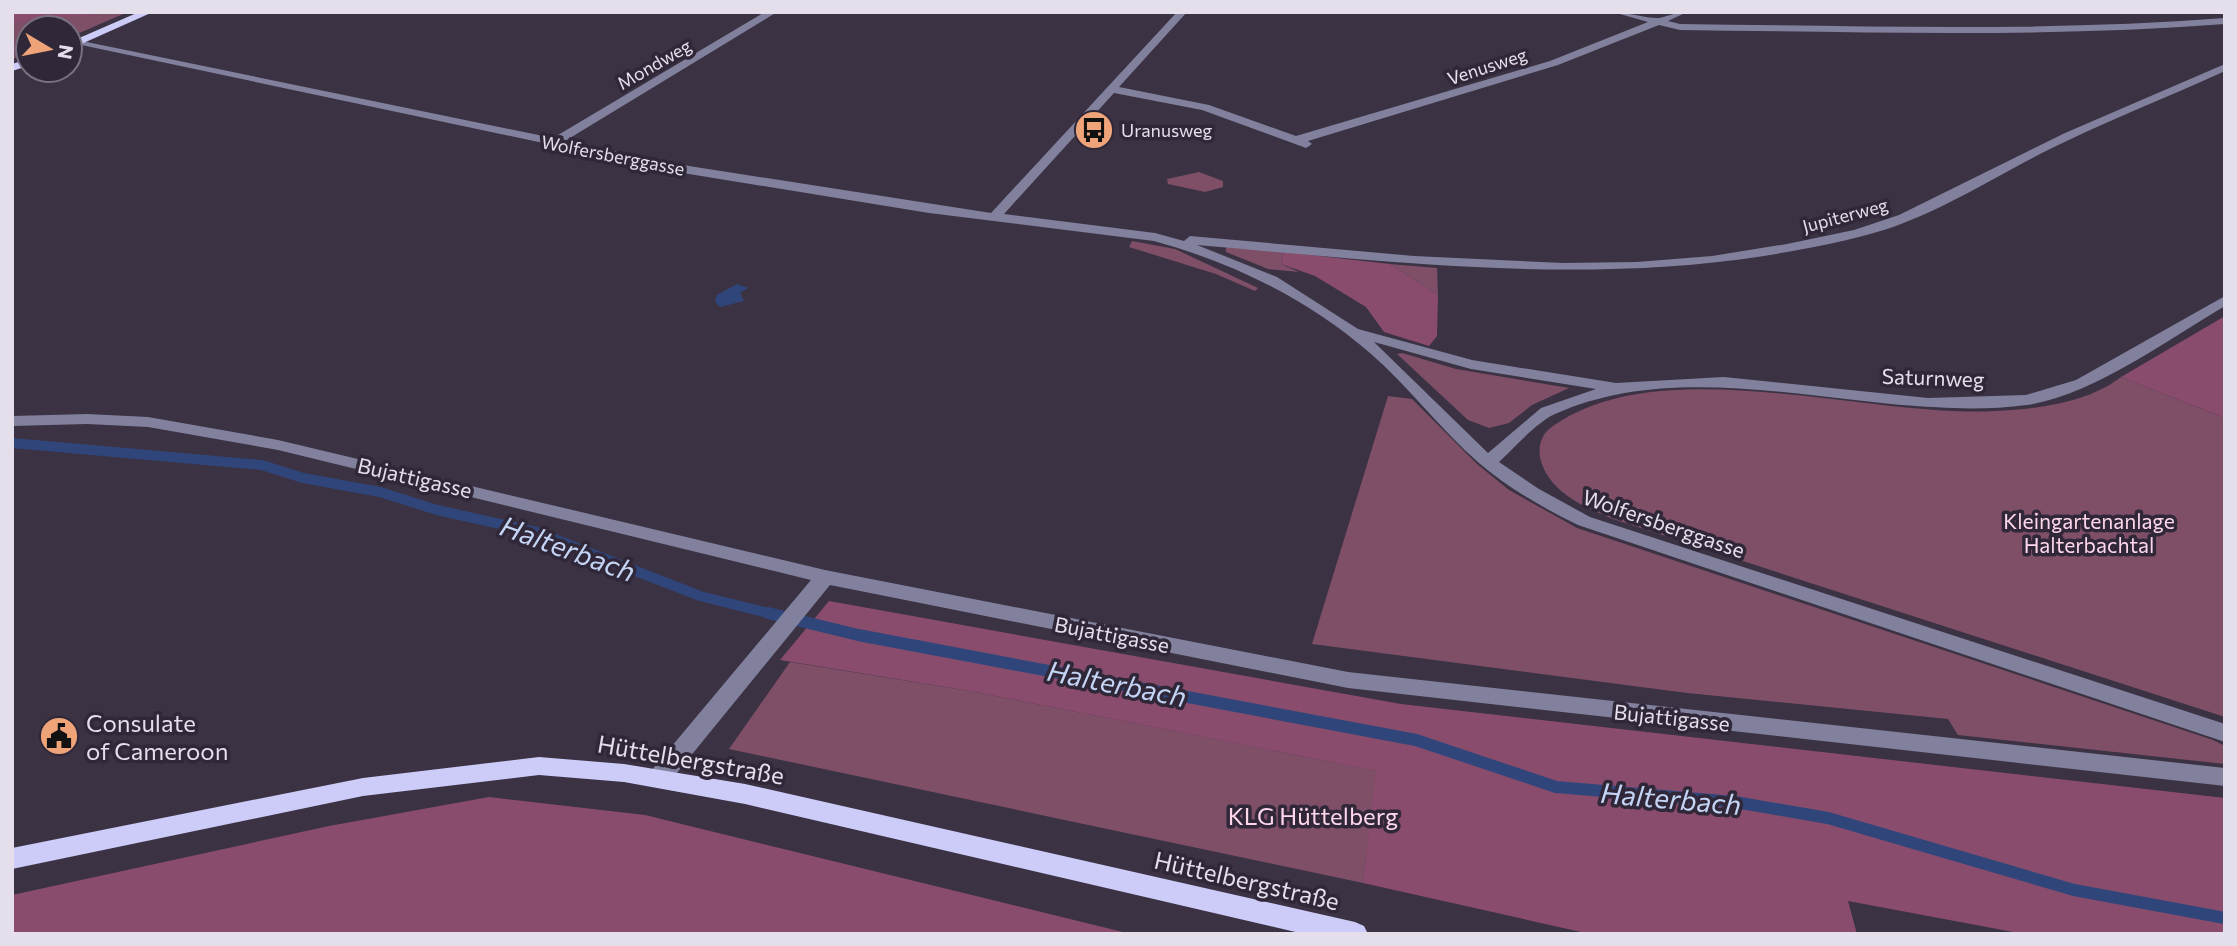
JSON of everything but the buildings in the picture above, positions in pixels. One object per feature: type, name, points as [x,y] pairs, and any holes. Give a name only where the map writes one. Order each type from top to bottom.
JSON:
[{"type":"main road","points":[[84,40],[148,12]]},
{"type":"main road","name":"Hüttelbergstraße","points":[[12,859],[363,787],[443,774],[539,766],[659,778],[758,797],[1355,934]]},
{"type":"street","name":"Mondweg","points":[[553,143],[772,12]]},
{"type":"street","points":[[994,217],[1182,12]]},
{"type":"street","points":[[1618,12],[1657,24],[1680,27],[1996,31],[2136,28],[2225,21]]},
{"type":"street","name":"Venusweg","points":[[1297,140],[1506,79],[1657,24],[1682,12]]},
{"type":"street","name":"Wolfersberggasse","points":[[84,46],[730,177],[994,217],[1155,237],[1442,264]]},
{"type":"street","name":"Jupiterweg","points":[[1442,264],[1557,268],[1693,262],[1731,259],[1839,238],[1882,226],[1938,203],[2046,146],[2225,67]]},
{"type":"street","points":[[1111,89],[1205,107],[1309,146]]},
{"type":"street","name":"Wolfersberggasse","points":[[1155,237],[1198,249],[1275,282],[1351,331],[1403,375],[1488,462],[1555,507],[1613,532],[2225,733]]},
{"type":"street","name":"Saturnweg","points":[[1351,331],[1471,364],[1616,388],[1724,382],[1928,403],[2027,400],[2082,383],[2225,300]]},
{"type":"street","name":"Saturnweg","points":[[1488,462],[1547,411],[1616,388]]},
{"type":"street","name":"Bujattigasse","points":[[12,421],[86,419],[157,423],[278,445],[825,577],[1306,672],[1410,689],[2225,777]]},
{"type":"street","points":[[659,778],[825,577]]},
{"type":"green space","points":[[12,12],[128,12],[84,31],[84,14],[14,14],[12,59]]},
{"type":"green space","points":[[1199,172],[1223,181],[1223,187],[1205,192],[1168,184],[1167,179]]},
{"type":"green space","points":[[1132,241],[1175,249],[1258,288],[1255,291],[1216,274],[1129,247]]},
{"type":"green space","points":[[1226,247],[1284,252],[1281,264],[1299,272],[1268,269],[1226,252]]},
{"type":"green space","points":[[1390,264],[1437,268],[1438,295]]},
{"type":"green space","points":[[1402,353],[1456,369],[1569,388],[1532,405],[1509,423],[1489,428],[1468,420],[1397,354]]},
{"type":"green space","name":"Kleingartenanlage Halterbachtal","points":[[2121,377],[2225,418],[2225,717],[1613,519],[1586,507],[1561,491],[1548,476],[1540,455],[1543,436],[1553,426],[1598,404],[1650,392],[1707,389],[1767,392],[1943,410],[1995,411],[2044,406],[2077,399],[2108,386]]},
{"type":"green space","points":[[1388,396],[1412,399],[1477,464],[1509,490],[1577,528],[2213,740],[2225,746],[2225,764],[1958,735],[1948,719],[1687,693],[1312,644]]},
{"type":"green space","name":"KLG Hüttelberg","points":[[790,662],[970,691],[1377,771],[1363,883],[729,749]]},
{"type":"shaded area","points":[[12,12],[128,12],[84,15],[14,14],[12,24]]},
{"type":"shaded area","points":[[1284,252],[1390,264],[1438,295],[1437,336],[1429,346],[1384,332],[1366,307],[1315,276],[1281,264]]},
{"type":"shaded area","points":[[2225,316],[2225,418],[2121,377]]},
{"type":"shaded area","points":[[829,601],[1401,704],[2225,798],[2225,934],[2024,934],[1848,901],[1857,934],[1590,934],[1363,883],[1376,771],[970,691],[780,660]]},
{"type":"shaded area","points":[[489,797],[645,815],[1131,934],[12,934],[12,895],[329,826]]},
{"type":"water","points":[[737,284],[748,288],[740,293],[744,301],[720,307],[715,302],[717,295]]},
{"type":"waterway","name":"Halterbach","points":[[12,443],[262,465],[303,478],[380,492],[437,510],[536,532],[700,596],[768,613]]},
{"type":"waterway","name":"Halterbach","points":[[768,613],[858,635],[1416,740],[1556,787],[1735,802],[1828,818],[2074,890],[2225,918]]},
{"type":"waterway","name":"Halterbach","points":[[768,613],[776,615]]},
{"type":"place","name":"Uranusweg","points":[[1094,130]]},
{"type":"place","name":"Consulate of Cameroon","points":[[59,736]]}]
